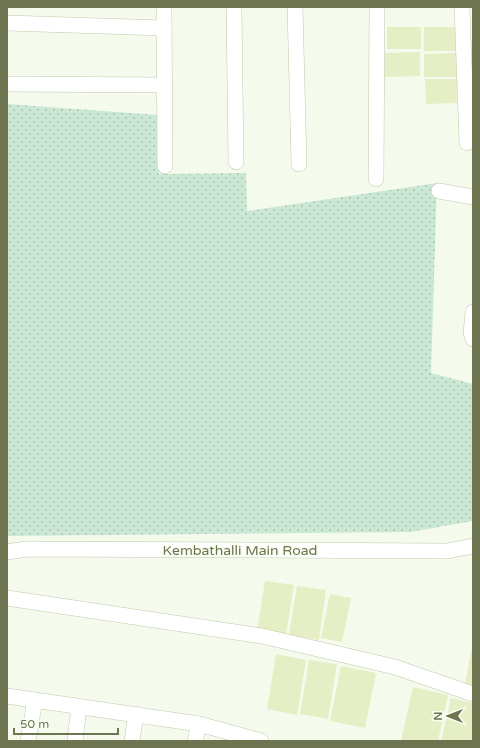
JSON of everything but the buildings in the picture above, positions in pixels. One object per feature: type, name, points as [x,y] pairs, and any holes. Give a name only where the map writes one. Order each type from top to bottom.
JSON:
[{"type":"street","points":[[164,7],[165,166]]},
{"type":"street","points":[[234,7],[236,162]]},
{"type":"street","points":[[295,7],[299,164]]},
{"type":"street","points":[[376,179],[377,7]]},
{"type":"street","points":[[462,7],[467,143]]},
{"type":"street","points":[[7,23],[164,28]]},
{"type":"street","points":[[7,84],[165,86]]},
{"type":"street","points":[[439,191],[473,197]]},
{"type":"street","points":[[473,312],[470,333],[473,339]]},
{"type":"street","name":"Kembathalli Main Road","points":[[7,552],[26,549],[448,551],[473,546]]},
{"type":"street","points":[[7,598],[262,636],[395,667],[473,694]]},
{"type":"street","points":[[7,696],[199,724],[261,741]]},
{"type":"street","points":[[28,741],[34,700]]},
{"type":"street","points":[[75,741],[79,706]]},
{"type":"street","points":[[132,741],[136,714]]},
{"type":"street","points":[[195,741],[199,724]]},
{"type":"green space","points":[[7,104],[158,115],[159,174],[246,173],[247,211],[437,183],[431,373],[473,384],[473,521],[410,532],[7,536]]}]
